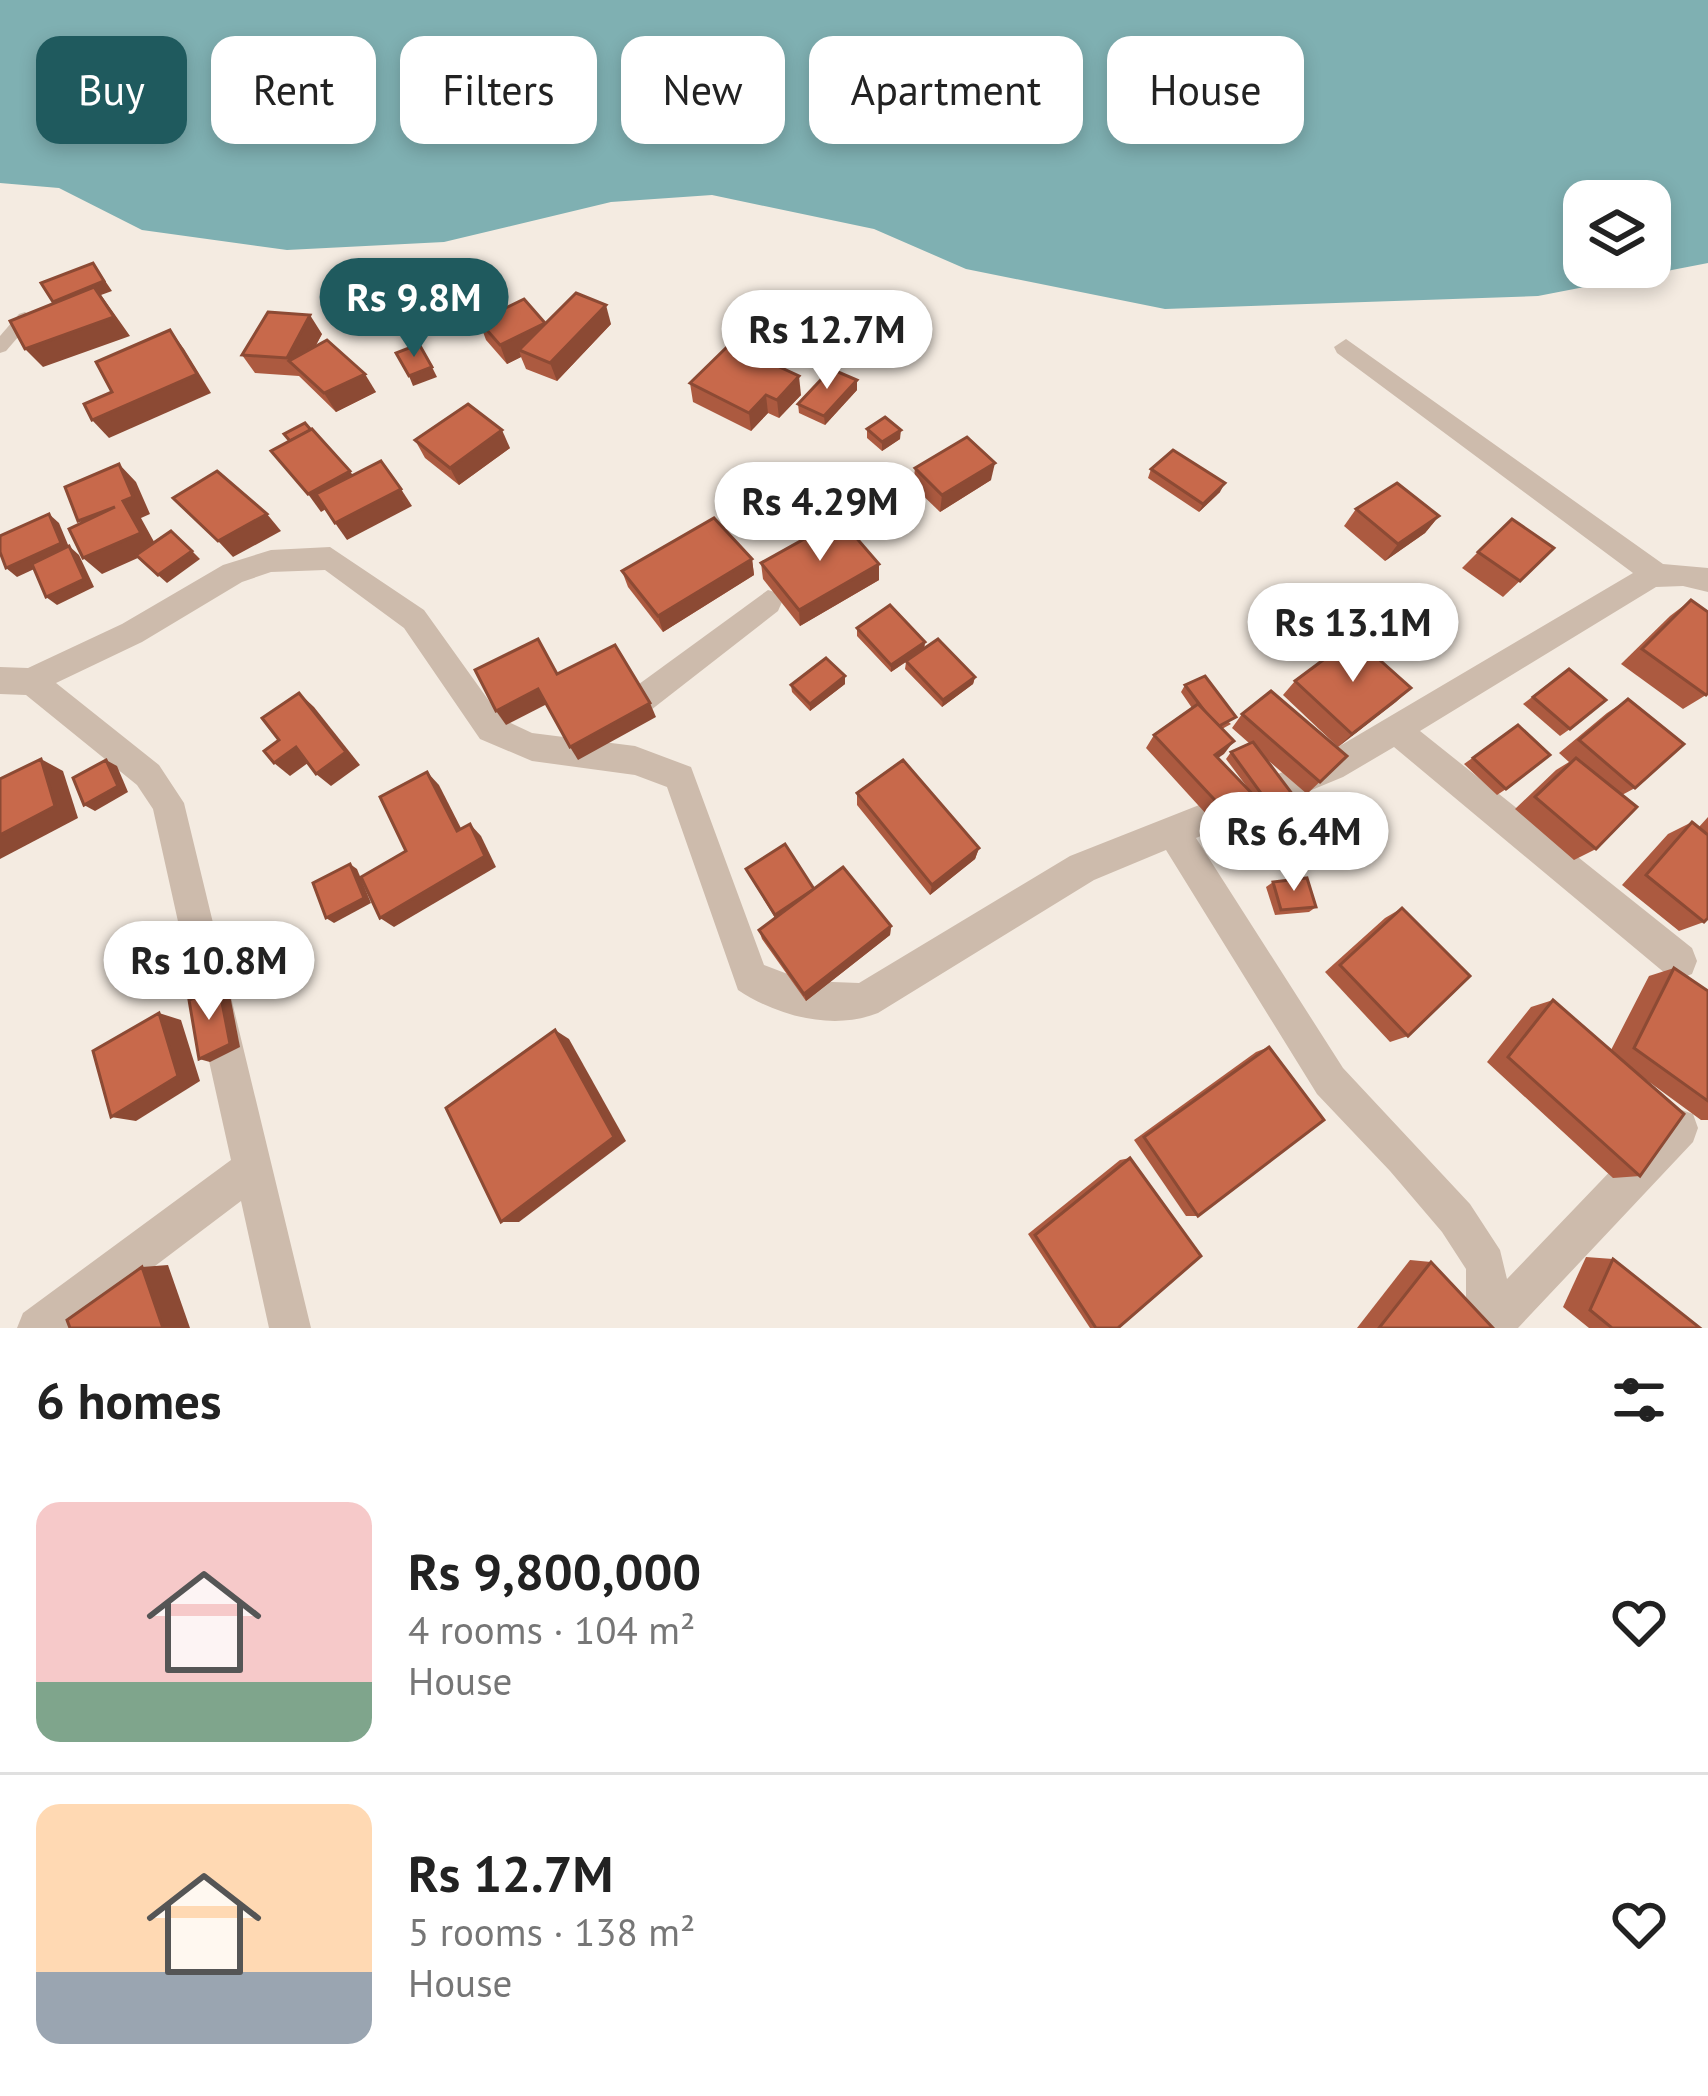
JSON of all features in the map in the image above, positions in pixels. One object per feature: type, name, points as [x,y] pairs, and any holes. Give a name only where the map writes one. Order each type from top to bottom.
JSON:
[{"type":"street","points":[[1346,347],[1657,575],[1708,580]]},
{"type":"street","points":[[10,684],[132,633],[233,574],[271,561],[330,558],[414,619],[497,734],[522,746],[575,750],[668,770],[680,777],[752,977],[773,990],[849,1004],[865,1000],[1082,868],[1297,783],[1657,575]]},
{"type":"street","points":[[575,750],[768,602]]},
{"type":"street","points":[[10,684],[161,788],[290,1328]]},
{"type":"street","points":[[1395,729],[1679,961]]},
{"type":"street","points":[[1173,832],[1330,1081],[1404,1157],[1456,1218],[1486,1264],[1488,1328]]},
{"type":"street","points":[[1488,1328],[1679,1128]]},
{"type":"street","points":[[38,1328],[253,1168]]},
{"type":"lane","points":[[0,347],[25,318]]},
{"type":"water","points":[[0,0],[1708,0],[1708,263],[1671,270],[1671,180],[1563,180],[1563,288],[1579,288],[1538,296],[1165,309],[966,269],[874,229],[712,195],[611,202],[444,242],[287,250],[142,230],[59,188],[0,183]]},
{"type":"building","points":[[93,263],[104,281],[53,302],[41,283]]},
{"type":"building","points":[[94,287],[114,317],[25,349],[10,321]]},
{"type":"building","points":[[576,293],[606,305],[550,363],[519,350]]},
{"type":"building","points":[[524,299],[545,323],[500,345],[479,321]]},
{"type":"building","points":[[268,312],[310,315],[287,358],[242,355]]},
{"type":"building","points":[[170,330],[197,374],[92,420],[84,404],[112,392],[96,362]]},
{"type":"building","points":[[327,340],[365,374],[324,393],[289,361]]},
{"type":"building","points":[[419,344],[432,367],[409,376],[396,353]]},
{"type":"building","points":[[730,344],[799,376],[777,400],[766,395],[749,413],[690,383]]},
{"type":"building","points":[[831,369],[857,380],[824,416],[798,404]]},
{"type":"building","points":[[468,404],[502,430],[450,468],[415,440]]},
{"type":"building","points":[[885,417],[901,430],[882,442],[867,429]]},
{"type":"building","points":[[305,423],[311,430],[290,441],[284,434]]},
{"type":"building","points":[[312,429],[350,471],[308,494],[271,451]]},
{"type":"building","points":[[967,437],[995,463],[942,495],[915,468]]},
{"type":"building","points":[[1173,450],[1225,483],[1203,504],[1151,469]]},
{"type":"building","points":[[381,461],[401,489],[335,523],[316,494]]},
{"type":"building","points":[[119,464],[133,497],[123,501],[141,533],[83,558],[69,529],[115,507],[78,521],[65,487]]},
{"type":"building","points":[[217,471],[267,514],[218,541],[173,498]]},
{"type":"building","points":[[1397,483],[1439,516],[1398,544],[1356,509]]},
{"type":"building","points":[[49,514],[61,543],[6,568],[0,536]]},
{"type":"building","points":[[714,518],[752,559],[658,616],[622,571]]},
{"type":"building","points":[[840,519],[879,564],[799,610],[761,563]]},
{"type":"building","points":[[1512,519],[1554,548],[1520,581],[1478,552]]},
{"type":"building","points":[[171,531],[192,551],[158,575],[136,555]]},
{"type":"building","points":[[69,546],[84,579],[46,597],[32,564]]},
{"type":"building","points":[[1691,600],[1708,612],[1706,695],[1642,649]]},
{"type":"building","points":[[890,605],[925,642],[891,665],[857,628]]},
{"type":"building","points":[[1354,637],[1411,688],[1352,734],[1295,681]]},
{"type":"building","points":[[538,639],[557,674],[615,645],[650,703],[570,747],[538,689],[496,711],[475,670]]},
{"type":"building","points":[[938,639],[975,677],[943,700],[906,661]]},
{"type":"building","points":[[826,658],[845,676],[810,704],[791,685]]},
{"type":"building","points":[[1569,669],[1606,700],[1570,729],[1533,697]]},
{"type":"building","points":[[1205,676],[1236,717],[1219,726],[1185,685]]},
{"type":"building","points":[[1271,691],[1347,756],[1320,782],[1242,714]]},
{"type":"building","points":[[299,693],[346,752],[316,774],[296,747],[274,763],[264,751],[279,740],[262,718]]},
{"type":"building","points":[[1628,699],[1684,744],[1635,788],[1579,740]]},
{"type":"building","points":[[1198,704],[1234,741],[1215,755],[1266,808],[1241,828],[1154,735]]},
{"type":"building","points":[[1518,725],[1550,755],[1506,789],[1473,758]]},
{"type":"building","points":[[1253,742],[1293,795],[1271,807],[1231,752]]},
{"type":"building","points":[[1576,758],[1637,807],[1596,849],[1535,797]]},
{"type":"building","points":[[41,759],[55,806],[0,835],[0,779]]},
{"type":"building","points":[[106,760],[118,786],[84,805],[73,778]]},
{"type":"building","points":[[903,760],[979,848],[932,885],[857,793]]},
{"type":"building","points":[[427,772],[457,831],[470,824],[485,856],[380,918],[361,877],[406,851],[380,797]]},
{"type":"building","points":[[1692,822],[1708,835],[1708,918],[1704,922],[1646,875]]},
{"type":"building","points":[[785,844],[814,889],[775,915],[746,869]]},
{"type":"building","points":[[350,864],[364,898],[326,918],[313,883]]},
{"type":"building","points":[[843,867],[891,926],[804,994],[759,930]]},
{"type":"building","points":[[1307,878],[1316,907],[1281,910],[1273,882]]},
{"type":"building","points":[[1402,908],[1470,976],[1408,1036],[1340,965]]},
{"type":"building","points":[[1674,968],[1708,991],[1708,1101],[1634,1048]]},
{"type":"building","points":[[219,987],[230,1044],[199,1059],[189,1000]]},
{"type":"building","points":[[1553,1000],[1684,1114],[1640,1176],[1508,1057]]},
{"type":"building","points":[[159,1013],[178,1076],[111,1117],[93,1051]]},
{"type":"building","points":[[555,1030],[614,1137],[501,1222],[446,1108]]},
{"type":"building","points":[[1269,1047],[1324,1120],[1198,1216],[1144,1137]]},
{"type":"building","points":[[1130,1158],[1201,1256],[1118,1328],[1096,1328],[1035,1235]]},
{"type":"building","points":[[1613,1259],[1700,1328],[1612,1328],[1590,1310]]},
{"type":"building","points":[[1431,1262],[1493,1328],[1379,1328]]},
{"type":"building","points":[[142,1267],[163,1328],[70,1328],[67,1320]]}]
